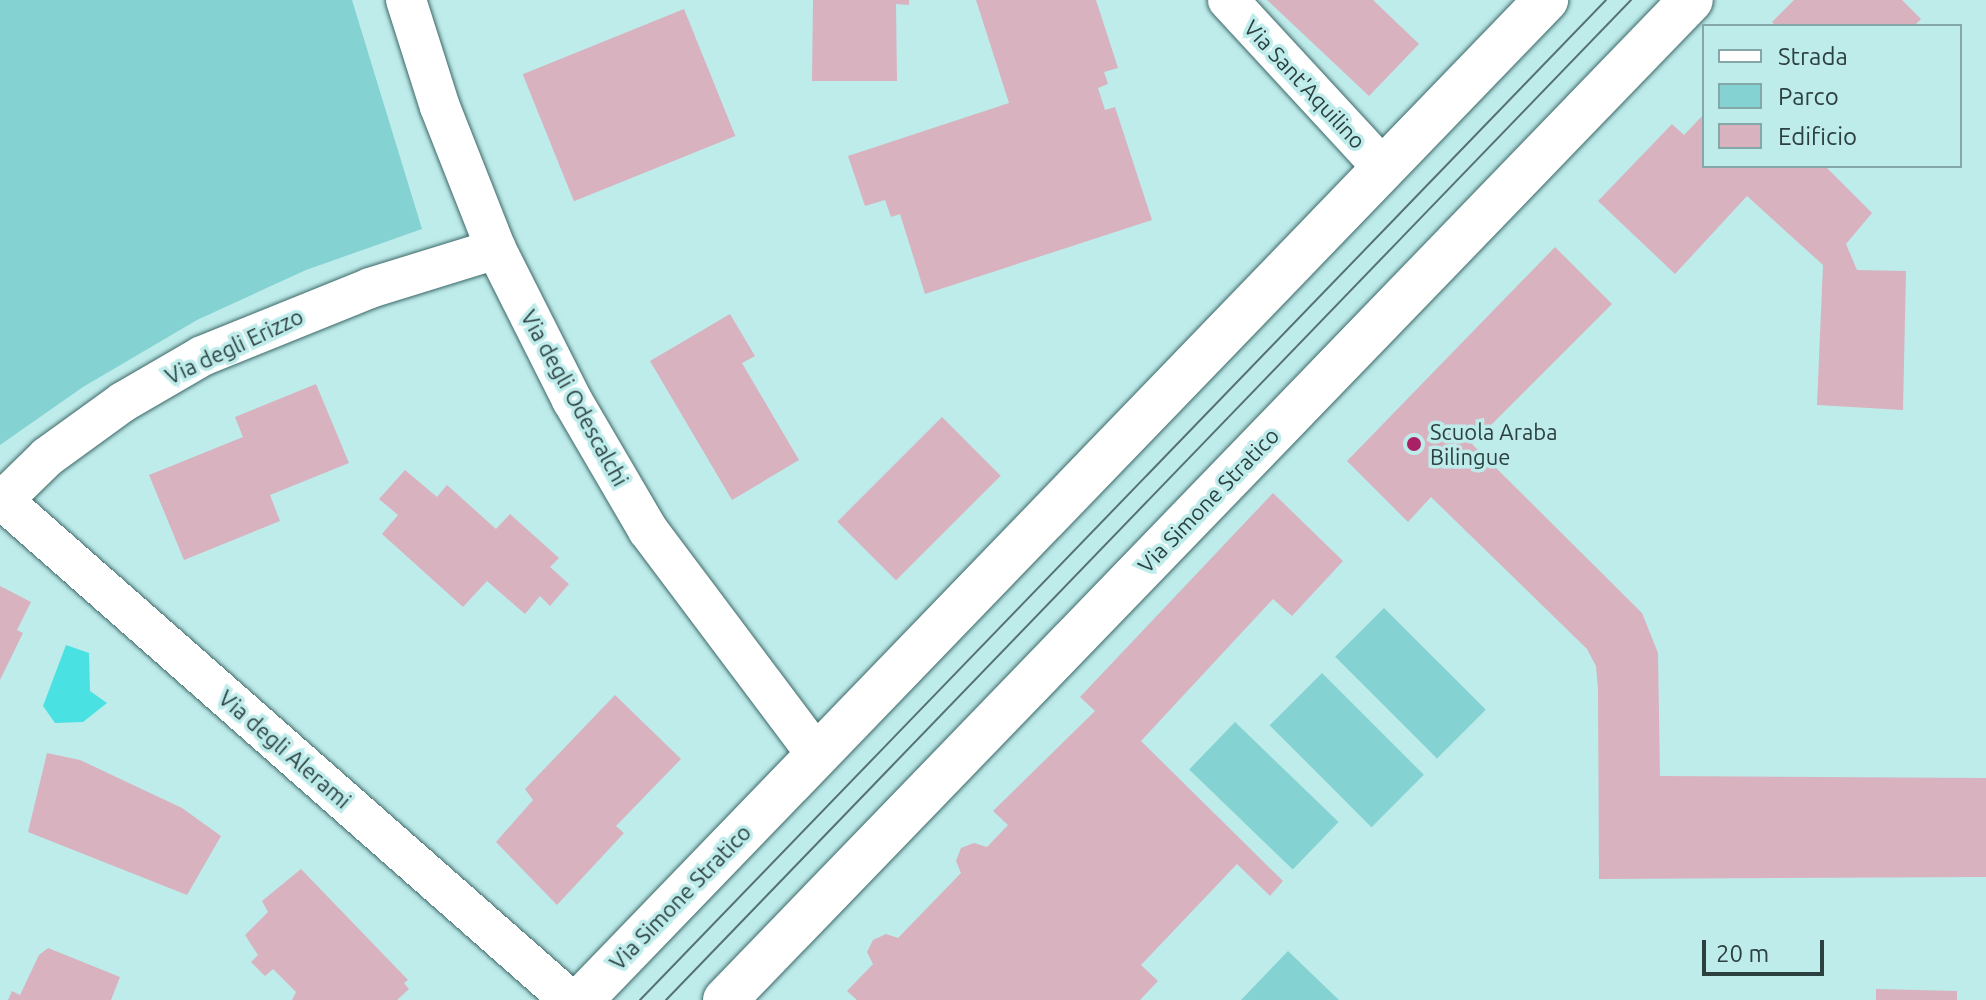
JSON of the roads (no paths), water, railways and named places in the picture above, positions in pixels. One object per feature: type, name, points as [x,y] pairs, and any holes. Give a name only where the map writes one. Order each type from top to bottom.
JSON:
[{"type":"main road","name":"Via Simone Stratico","points":[[581,1000],[1546,0]]},
{"type":"main road","name":"Via Simone Stratico","points":[[725,1000],[1691,0]]},
{"type":"street","name":"Via degli Odescalchi","points":[[406,0],[440,107],[496,249],[572,400],[648,530],[817,755]]},
{"type":"street","name":"Via Sant'Aquilino","points":[[1228,0],[1383,168]]},
{"type":"street","name":"Via degli Erizzo","points":[[2,499],[47,457],[97,420],[202,356],[370,288],[496,249]]},
{"type":"street","name":"Via degli Alerami","points":[[2,499],[570,1000]]},
{"type":"tram line","points":[[640,1000],[1606,0]]},
{"type":"tram line","points":[[666,1000],[1631,0]]},
{"type":"place","name":"Scuola Araba Bilingue","points":[[1414,444]]}]
